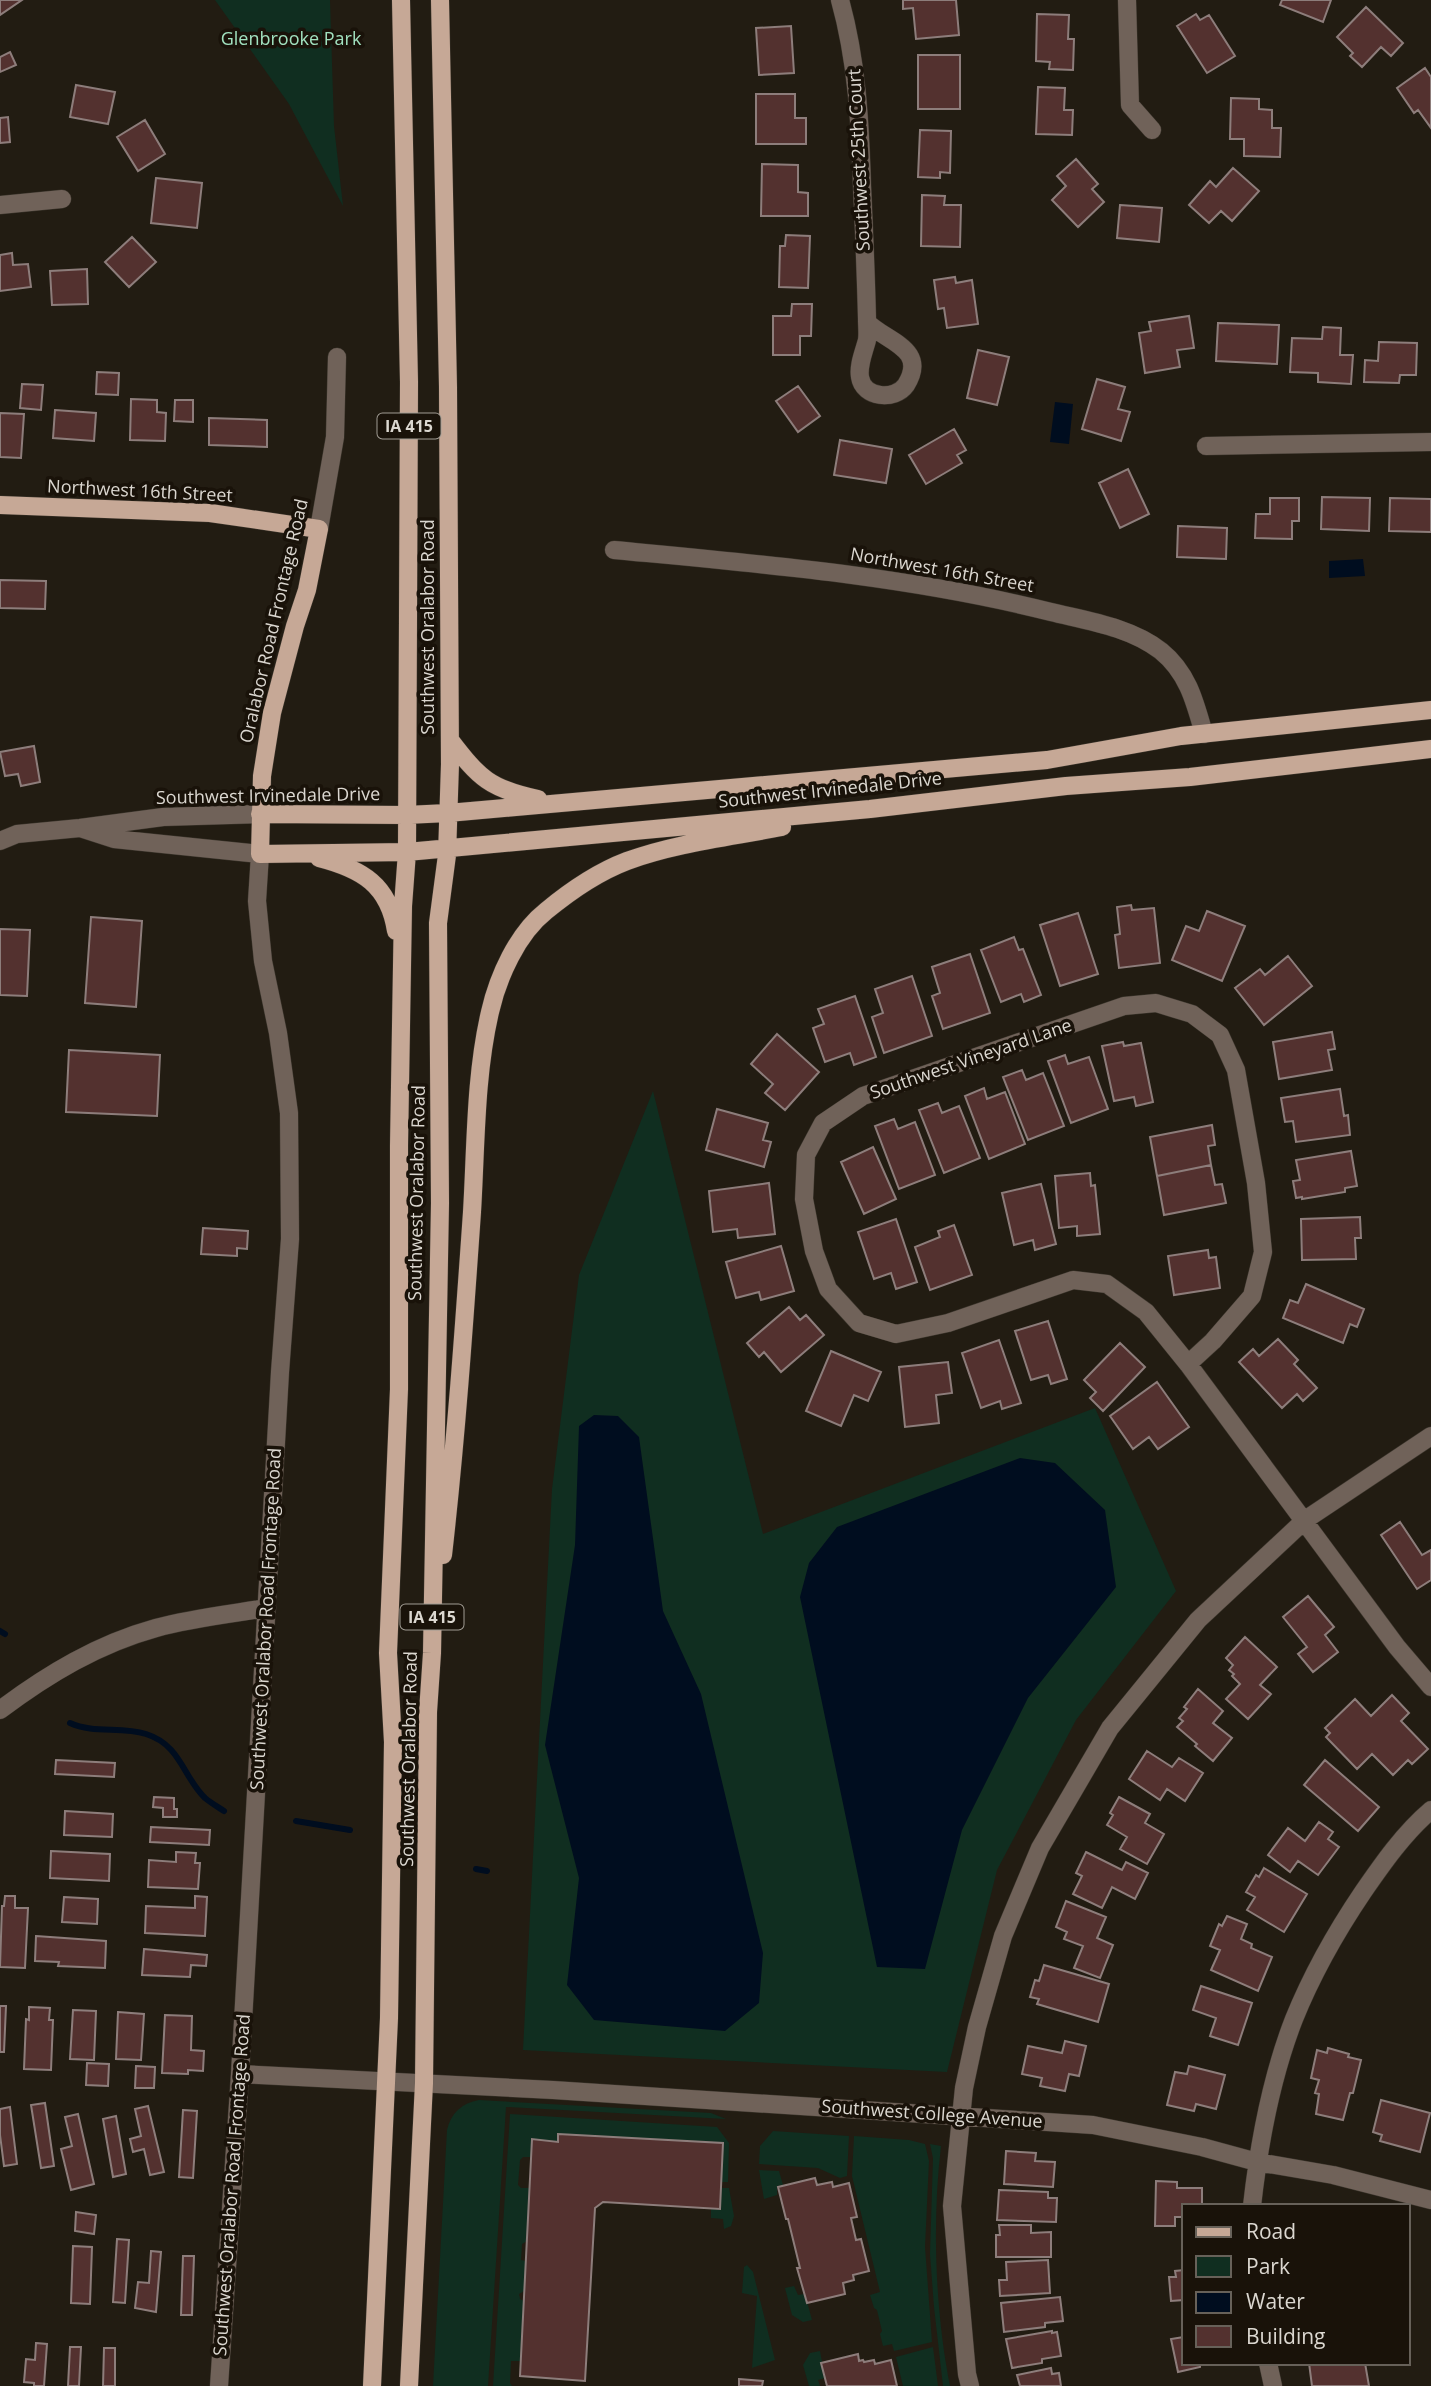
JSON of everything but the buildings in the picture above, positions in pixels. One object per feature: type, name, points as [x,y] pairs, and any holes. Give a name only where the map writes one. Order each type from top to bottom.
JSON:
[{"type":"main road","name":"Southwest Oralabor Road","points":[[372,2386],[389,2018],[393,1742],[388,1653],[398,1389],[402,968],[407,852],[409,409],[401,0]]},
{"type":"main road","name":"Southwest Oralabor Road","points":[[409,2386],[424,2083],[428,1712],[432,1653],[440,1203],[438,923],[447,848],[450,740],[448,373],[440,0]]},
{"type":"main road","name":"Northwest 16th Street","points":[[0,506],[210,513],[319,529]]},
{"type":"main road","name":"Oralabor Road Frontage Road","points":[[260,854],[262,776],[272,713],[307,590],[319,529]]},
{"type":"main road","name":"Southwest Irvinedale Drive","points":[[260,814],[448,813],[1047,760],[1204,734],[1431,710]]},
{"type":"main road","points":[[450,740],[472,770],[485,780],[511,793],[559,803]]},
{"type":"main road","name":"Southwest Irvinedale Drive","points":[[260,854],[407,852],[870,809],[1066,786],[1190,777],[1431,749]]},
{"type":"main road","points":[[432,1653],[457,1433],[481,1073],[490,1012],[499,983],[513,954],[527,931],[544,912],[594,877],[626,862],[665,850],[870,809]]},
{"type":"main road","points":[[302,853],[348,867],[366,876],[379,888],[394,918],[402,968]]},
{"type":"street","name":"Southwest 25th Court","points":[[840,0],[857,81],[867,322]]},
{"type":"street","points":[[1127,0],[1130,106],[1152,130]]},
{"type":"street","points":[[0,205],[62,199]]},
{"type":"street","name":"Oralabor Road Frontage Road","points":[[319,529],[335,438],[337,357]]},
{"type":"street","points":[[1206,446],[1431,442]]},
{"type":"street","name":"Northwest 16th Street","points":[[614,550],[862,576],[968,593],[1103,625],[1135,635],[1159,649],[1173,662],[1192,692],[1204,734]]},
{"type":"street","name":"Southwest Irvinedale Drive","points":[[80,828],[163,817],[260,814]]},
{"type":"street","points":[[0,841],[17,834],[80,828]]},
{"type":"street","name":"Southwest Irvinedale Drive","points":[[80,828],[114,839],[260,854]]},
{"type":"street","name":"Southwest Oralabor Road Frontage Road","points":[[219,2386],[290,1239],[289,1113],[278,1033],[263,961],[257,901],[260,854]]},
{"type":"street","name":"Southwest Vineyard Lane","points":[[1188,1364],[1213,1341],[1252,1296],[1263,1252],[1256,1183],[1236,1070],[1220,1035],[1192,1014],[1156,1003],[1124,1006],[863,1096],[823,1123],[806,1155],[804,1199],[814,1251],[828,1289],[859,1323],[896,1334],[948,1323],[1073,1280],[1107,1284],[1146,1312],[1188,1364],[1397,1647],[1431,1687]]},
{"type":"street","points":[[970,2386],[952,2206],[964,2088],[977,2027],[1003,1936],[1040,1848],[1110,1728],[1199,1620],[1305,1520],[1431,1436]]},
{"type":"street","points":[[0,1710],[36,1683],[114,1642],[178,1623],[267,1608]]},
{"type":"street","points":[[1252,2204],[1256,2162],[1271,2091],[1294,2018],[1342,1924],[1385,1860],[1431,1810]]},
{"type":"street","points":[[240,2074],[424,2083]]},
{"type":"street","name":"Southwest College Avenue","points":[[424,2083],[1093,2125],[1202,2147],[1256,2162],[1333,2175],[1431,2200]]},
{"type":"street","points":[[1268,2365],[1273,2386]]},
{"type":"green space","name":"Glenbrooke Park","points":[[215,0],[330,0],[334,126],[343,206],[289,104]]},
{"type":"green space","points":[[653,1091],[763,1534],[1095,1408],[1176,1591],[1076,1720],[997,1870],[947,2072],[523,2050],[552,1489],[579,1275]]},
{"type":"green space","points":[[479,2100],[711,2113],[726,2119],[506,2107],[488,2386],[433,2386],[447,2130],[458,2110]]},
{"type":"green space","points":[[510,2114],[717,2127],[729,2143],[728,2182],[721,2182],[723,2143],[559,2134],[558,2142],[532,2140],[531,2157],[523,2157],[520,2160],[518,2185],[521,2188],[530,2188],[527,2241],[522,2244],[521,2260],[526,2261],[524,2291],[519,2294],[524,2301],[520,2361],[511,2361],[512,2386],[493,2386]]},
{"type":"green space","points":[[773,2131],[849,2136],[847,2176],[840,2178],[818,2168],[759,2164],[760,2146]]},
{"type":"green space","points":[[854,2136],[909,2140],[925,2144],[929,2161],[925,2247],[932,2342],[894,2351],[892,2344],[883,2346],[877,2310],[870,2295],[880,2292],[852,2176]]},
{"type":"green space","points":[[930,2144],[941,2146],[936,2205],[938,2297],[950,2386],[943,2386],[934,2307],[930,2254],[933,2158]]},
{"type":"green space","points":[[759,2170],[779,2171],[783,2185],[777,2186],[777,2195],[764,2199]]},
{"type":"green space","points":[[721,2188],[729,2188],[734,2216],[731,2226],[724,2229],[723,2219],[711,2218],[711,2209],[720,2208]]},
{"type":"green space","points":[[747,2265],[753,2272],[775,2360],[752,2368],[757,2296],[742,2293],[744,2267]]},
{"type":"green space","points":[[794,2286],[798,2295],[805,2294],[812,2320],[803,2322],[792,2315],[785,2288]]},
{"type":"green space","points":[[933,2347],[938,2386],[903,2386],[896,2357]]},
{"type":"green space","points":[[820,2351],[825,2378],[818,2380],[820,2386],[809,2386],[803,2365],[810,2353]]},
{"type":"water","points":[[1055,402],[1073,404],[1069,444],[1050,442]]},
{"type":"water","points":[[1363,559],[1365,576],[1329,578],[1329,561]]},
{"type":"water","points":[[594,1415],[618,1416],[639,1437],[663,1611],[701,1694],[763,1953],[759,2003],[725,2031],[594,2020],[567,1985],[579,1878],[545,1745],[575,1545],[579,1426]]},
{"type":"water","points":[[1020,1458],[1055,1463],[1105,1510],[1116,1587],[1028,1698],[962,1830],[925,1969],[877,1967],[800,1597],[809,1563],[837,1527]]},
{"type":"waterway","points":[[0,1631],[5,1634]]},
{"type":"waterway","points":[[70,1723],[88,1728],[127,1730],[158,1739],[174,1754],[205,1798],[224,1811]]},
{"type":"waterway","points":[[296,1821],[350,1830]]},
{"type":"waterway","points":[[476,1869],[487,1871]]}]
